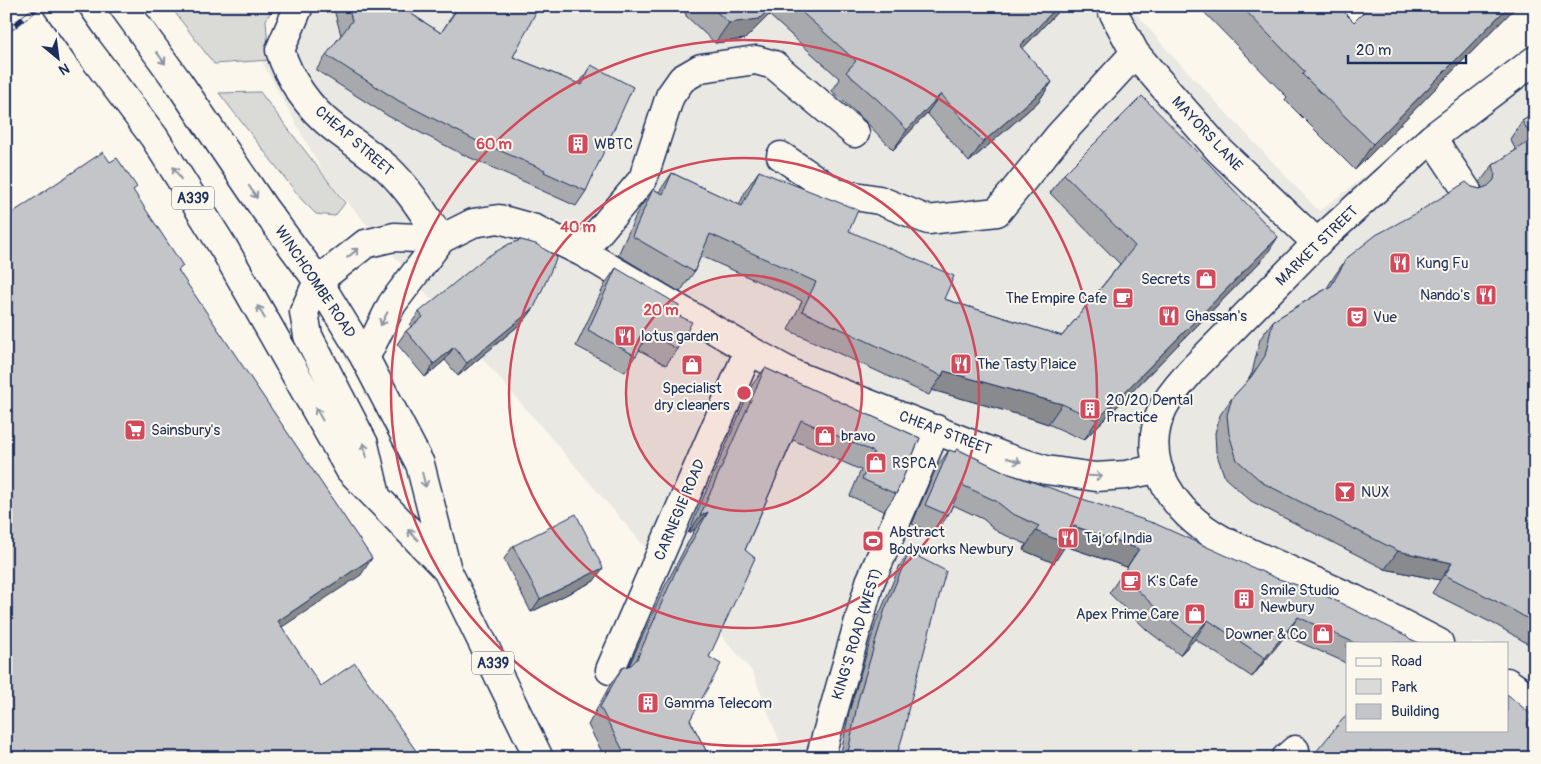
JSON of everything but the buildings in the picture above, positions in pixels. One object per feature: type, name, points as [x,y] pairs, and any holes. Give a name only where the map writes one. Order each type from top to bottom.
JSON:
[{"type":"main road","name":"WINCHCOMBE ROAD","points":[[57,6],[154,137],[226,250],[350,470],[447,570]]},
{"type":"main road","name":"CHEAP STREET","points":[[299,6],[280,50],[285,67],[303,96],[331,125],[388,169],[409,193],[441,239]]},
{"type":"main road","name":"MAYORS LANE","points":[[1113,8],[1135,53],[1220,151],[1317,243]]},
{"type":"main road","name":"WINCHCOMBE ROAD","points":[[127,13],[179,83],[263,206],[318,281],[365,358],[420,464],[447,570],[539,757]]},
{"type":"main road","points":[[781,156],[836,193],[879,200],[928,220],[998,212],[1058,137],[1135,53]]},
{"type":"main road","points":[[582,252],[643,179],[670,96],[682,79],[701,68],[756,60],[774,65],[855,133]]},
{"type":"main road","name":"MARKET STREET","points":[[1157,469],[1154,446],[1157,425],[1164,407],[1175,390],[1317,243],[1432,138],[1535,60]]},
{"type":"main road","points":[[1432,138],[1467,191]]},
{"type":"main road","name":"CHEAP STREET","points":[[365,358],[392,304],[441,239],[473,223],[499,219],[534,229],[582,252],[796,376],[1007,458],[1046,470],[1096,477],[1126,475],[1157,469]]},
{"type":"main road","name":"CHEAP STREET","points":[[318,281],[365,244],[394,237],[441,239]]},
{"type":"main road","points":[[318,281],[304,312],[308,336],[364,444],[376,497]]},
{"type":"main road","name":"CARNEGIE ROAD","points":[[610,670],[749,350]]},
{"type":"main road","name":"KING'S ROAD (WEST)","points":[[820,758],[870,582],[936,429]]},
{"type":"main road","points":[[1157,469],[1177,503],[1197,524],[1208,532],[1354,599],[1437,642]]},
{"type":"main road","points":[[1508,683],[1535,701]]},
{"type":"shaded area","points":[[310,6],[1130,6],[1168,51],[1319,211],[1535,49],[1535,758],[786,758],[752,671],[325,176],[256,51]]},
{"type":"green space","points":[[170,6],[274,6],[266,20],[269,60],[214,64]]},
{"type":"green space","points":[[260,92],[345,203],[335,216],[316,214],[302,200],[219,93]]},
{"type":"railway","points":[[6,32],[39,6]]},
{"type":"place","name":"WBTC","points":[[578,144]]},
{"type":"place","name":"Kung Fu","points":[[1400,263]]},
{"type":"place","name":"Secrets","points":[[1206,279]]},
{"type":"place","name":"Nando's","points":[[1486,295]]},
{"type":"place","name":"The Empire Cafe","points":[[1123,298]]},
{"type":"place","name":"Ghassan's","points":[[1169,316]]},
{"type":"place","name":"Vue","points":[[1357,317]]},
{"type":"place","name":"lotus garden","points":[[625,336]]},
{"type":"place","name":"The Tasty Plaice","points":[[961,364]]},
{"type":"place","name":"Specialist dry cleaners","points":[[692,365]]},
{"type":"place","name":"20/20 Dental Practice","points":[[1090,409]]},
{"type":"place","name":"Sainsbury's","points":[[135,430]]},
{"type":"place","name":"bravo","points":[[825,436]]},
{"type":"place","name":"RSPCA","points":[[876,463]]},
{"type":"place","name":"NUX","points":[[1345,492]]},
{"type":"place","name":"Taj of India","points":[[1068,538]]},
{"type":"place","name":"Abstract Bodyworks Newbury","points":[[873,541]]},
{"type":"place","name":"K's Cafe","points":[[1131,581]]},
{"type":"place","name":"Smile Studio Newbury","points":[[1244,599]]},
{"type":"place","name":"Apex Prime Care","points":[[1195,614]]},
{"type":"place","name":"Downer & Co","points":[[1323,634]]},
{"type":"place","name":"Gamma Telecom","points":[[648,703]]}]
